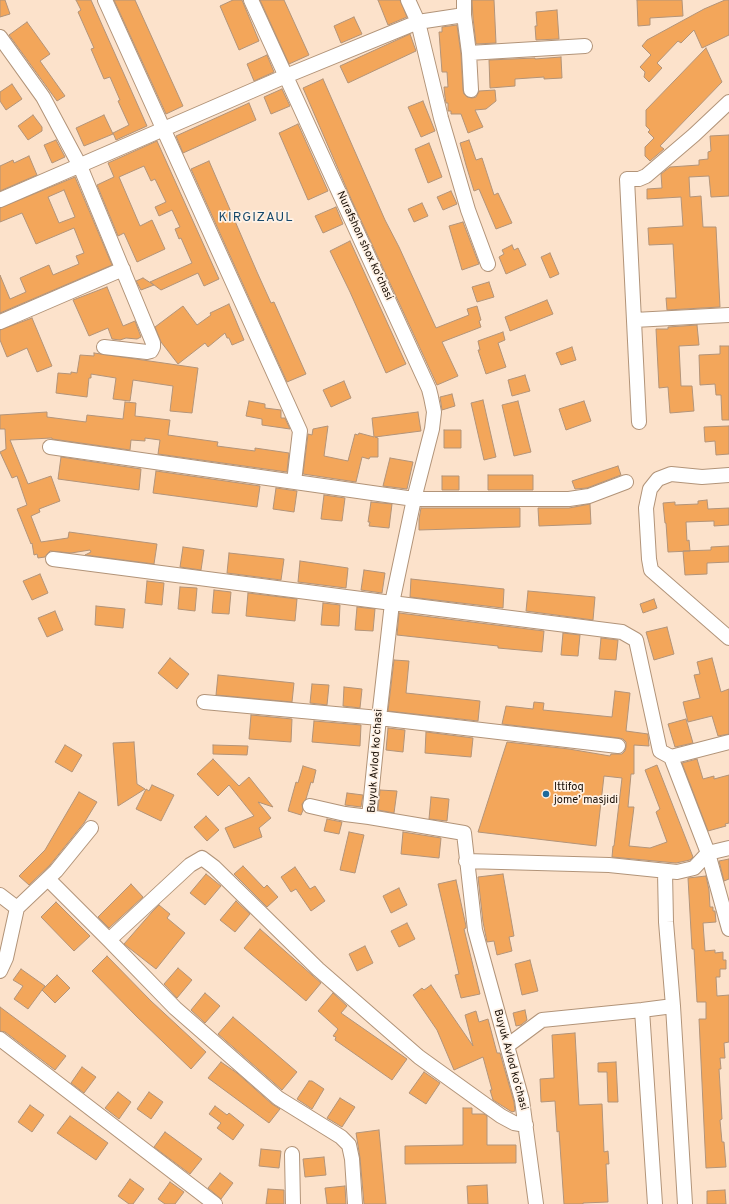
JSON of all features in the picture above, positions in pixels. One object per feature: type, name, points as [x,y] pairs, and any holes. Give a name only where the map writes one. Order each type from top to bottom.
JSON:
[{"type":"street","points":[[104,0],[300,430],[294,482]]},
{"type":"street","name":"Nurafshon shox ko'chasi","points":[[251,0],[429,389],[434,412],[414,499]]},
{"type":"street","points":[[408,0],[418,22],[445,134],[468,210],[488,264]]},
{"type":"street","points":[[464,0],[471,90]]},
{"type":"street","points":[[0,200],[286,76],[418,22],[464,15]]},
{"type":"street","points":[[0,38],[43,97],[80,166],[153,343],[151,351],[147,352],[104,347]]},
{"type":"street","points":[[469,53],[585,46]]},
{"type":"street","points":[[639,422],[627,179],[646,176],[694,135],[729,102]]},
{"type":"street","points":[[0,322],[123,269]]},
{"type":"street","points":[[634,320],[729,315]]},
{"type":"street","points":[[50,447],[414,499],[569,499],[589,496],[626,482]]},
{"type":"street","points":[[729,475],[702,477],[671,474],[658,479],[650,489],[646,508],[649,560],[652,570],[729,638]]},
{"type":"street","name":"Buyuk Avlod koʻchasi","points":[[414,499],[392,603],[369,817],[464,833],[475,930],[522,1100],[536,1204]]},
{"type":"street","points":[[53,559],[622,632],[636,640],[660,751],[671,757],[708,853],[729,929]]},
{"type":"street","points":[[204,702],[379,718],[618,746]]},
{"type":"street","points":[[671,757],[729,742]]},
{"type":"street","points":[[310,806],[345,814],[369,817]]},
{"type":"street","points":[[0,971],[6,958],[17,908],[56,871],[91,828]]},
{"type":"street","points":[[466,861],[609,865],[665,872],[677,872],[694,868],[708,853],[729,848]]},
{"type":"street","points":[[109,940],[190,866],[202,858],[214,867],[318,969],[419,1057],[500,1116],[514,1123],[526,1125]]},
{"type":"street","points":[[665,872],[666,922],[673,1006],[684,1204]]},
{"type":"street","points":[[48,879],[174,1008],[278,1098],[341,1137],[349,1145],[352,1159],[355,1204]]},
{"type":"street","points":[[0,895],[17,908]]},
{"type":"street","points":[[507,1046],[542,1020],[673,1006]]},
{"type":"street","points":[[642,1010],[655,1204]]},
{"type":"street","points":[[0,1039],[215,1204]]},
{"type":"street","points":[[292,1154],[293,1204]]},
{"type":"building","points":[[0,0],[5,0],[10,14],[0,17]]},
{"type":"building","points":[[76,0],[91,0],[147,126],[116,140],[113,133],[129,125],[118,101],[120,100],[110,77],[104,79],[91,49],[94,48],[78,12],[81,10]]},
{"type":"building","points":[[114,0],[135,0],[183,106],[166,114]]},
{"type":"building","points":[[233,0],[242,0],[259,41],[239,50],[220,6]]},
{"type":"building","points":[[260,0],[284,0],[309,55],[289,64]]},
{"type":"building","points":[[378,0],[400,0],[407,17],[388,25]]},
{"type":"building","points":[[472,0],[494,0],[496,43],[476,44]]},
{"type":"building","points":[[637,0],[682,0],[683,16],[650,18],[650,25],[638,26]]},
{"type":"building","points":[[725,0],[729,0],[729,35],[702,48],[694,30],[681,43],[678,41],[657,63],[662,68],[649,82],[644,77],[645,72],[640,67],[651,55],[642,46],[647,40],[704,9]]},
{"type":"building","points":[[557,10],[559,39],[536,40],[536,12]]},
{"type":"building","points":[[354,17],[362,34],[341,43],[334,26]]},
{"type":"building","points":[[27,22],[50,54],[40,61],[65,96],[57,101],[9,35]]},
{"type":"building","points":[[457,25],[464,94],[467,97],[472,98],[476,97],[479,91],[495,90],[496,101],[486,109],[475,110],[483,127],[468,133],[461,114],[451,114],[451,111],[448,111],[448,103],[446,103],[444,87],[448,87],[447,72],[442,72],[439,32],[442,32],[442,27]]},
{"type":"building","points":[[410,34],[416,51],[348,83],[340,66]]},
{"type":"building","points":[[706,48],[722,82],[660,146],[664,149],[650,161],[645,156],[645,147],[654,138],[648,132],[650,130],[646,126],[646,110]]},
{"type":"building","points":[[267,55],[274,72],[254,81],[247,64]]},
{"type":"building","points":[[561,57],[562,78],[544,79],[544,77],[515,79],[515,86],[490,88],[489,60]]},
{"type":"building","points":[[323,79],[385,220],[436,328],[469,315],[467,309],[477,306],[481,320],[479,321],[481,327],[442,342],[458,376],[437,385],[352,201],[303,88]]},
{"type":"building","points":[[12,84],[22,99],[6,110],[0,101],[0,92]]},
{"type":"building","points":[[282,89],[290,106],[271,114],[264,97]]},
{"type":"building","points":[[423,101],[435,131],[421,137],[408,107]]},
{"type":"building","points":[[249,103],[256,120],[183,153],[176,136]]},
{"type":"building","points":[[33,115],[42,127],[42,131],[28,140],[18,126]]},
{"type":"building","points":[[104,115],[113,134],[84,146],[76,128]]},
{"type":"building","points":[[298,124],[328,191],[308,200],[279,133]]},
{"type":"building","points":[[729,135],[729,196],[711,197],[709,176],[689,177],[690,197],[701,196],[703,227],[716,227],[720,307],[667,310],[666,298],[676,298],[673,244],[649,245],[648,228],[683,226],[681,197],[647,199],[647,189],[662,188],[661,174],[670,167],[699,165],[699,160],[708,159],[708,152],[711,151],[710,136]]},
{"type":"building","points":[[56,140],[65,157],[52,163],[44,145]]},
{"type":"building","points":[[469,140],[476,160],[482,158],[494,195],[498,193],[512,223],[496,229],[479,189],[474,191],[460,143]]},
{"type":"building","points":[[157,141],[219,279],[204,286],[198,273],[161,290],[150,282],[192,263],[181,238],[179,239],[175,229],[180,227],[172,210],[159,216],[155,207],[166,202],[155,179],[151,181],[144,166],[119,177],[140,226],[152,220],[165,249],[137,262],[124,233],[118,236],[97,185],[114,177],[108,163]]},
{"type":"building","points":[[429,143],[442,177],[428,183],[415,149]]},
{"type":"building","points":[[29,156],[37,175],[0,191],[0,166],[13,160],[14,163]]},
{"type":"building","points":[[209,161],[271,303],[274,302],[306,374],[287,382],[191,169]]},
{"type":"building","points":[[75,177],[112,265],[0,313],[0,275],[10,299],[26,292],[20,278],[49,265],[53,275],[79,264],[76,256],[84,253],[74,228],[36,244],[22,213],[0,222],[0,208]],"holes":[[[64,190],[75,217],[59,223],[48,197]]]},
{"type":"building","points":[[451,191],[457,204],[443,210],[437,197]]},
{"type":"building","points":[[422,203],[428,216],[414,222],[408,209]]},
{"type":"building","points":[[336,207],[343,224],[323,233],[315,216]]},
{"type":"building","points":[[463,222],[479,264],[462,270],[449,226]]},
{"type":"building","points":[[350,241],[406,364],[386,373],[330,251]]},
{"type":"building","points":[[512,245],[514,250],[518,248],[526,265],[506,274],[499,257],[504,254],[502,250]]},
{"type":"building","points":[[550,253],[559,274],[550,278],[541,257]]},
{"type":"building","points":[[143,278],[154,285],[141,290],[136,281]]},
{"type":"building","points":[[489,282],[494,297],[477,302],[472,287]]},
{"type":"building","points":[[107,287],[123,326],[135,321],[141,337],[137,339],[112,339],[108,328],[89,336],[73,300]]},
{"type":"building","points":[[547,300],[553,314],[510,331],[505,317]]},
{"type":"building","points":[[229,304],[244,340],[232,345],[225,333],[208,347],[205,343],[178,364],[161,342],[155,327],[183,306],[197,325],[211,315],[210,313]]},
{"type":"building","points":[[32,318],[52,366],[37,372],[27,348],[7,357],[0,340],[0,330]]},
{"type":"building","points":[[697,325],[699,345],[679,346],[681,386],[692,386],[694,411],[670,413],[668,387],[659,388],[656,329]]},
{"type":"building","points":[[503,332],[505,340],[498,343],[506,367],[486,374],[478,350],[480,350],[478,341]]},
{"type":"building","points":[[720,346],[729,346],[729,420],[722,420],[721,395],[716,395],[715,384],[700,385],[699,355],[720,354]]},
{"type":"building","points":[[572,347],[576,360],[561,365],[556,353]]},
{"type":"building","points":[[94,353],[198,368],[192,413],[170,411],[173,386],[133,380],[130,401],[113,399],[116,378],[91,374],[91,378],[89,378],[87,397],[56,393],[58,373],[77,373],[80,355],[94,356]]},
{"type":"building","points":[[525,375],[530,391],[512,396],[508,380]]},
{"type":"building","points":[[344,381],[351,398],[331,407],[323,390]]},
{"type":"building","points":[[452,394],[455,406],[442,410],[440,397]]},
{"type":"building","points":[[483,400],[496,457],[484,460],[471,403]]},
{"type":"building","points":[[249,401],[265,404],[265,408],[281,410],[281,418],[285,418],[290,429],[262,425],[262,419],[246,416]]},
{"type":"building","points":[[518,401],[531,452],[514,456],[502,405]]},
{"type":"building","points":[[584,401],[591,421],[566,430],[559,409]]},
{"type":"building","points":[[125,402],[136,403],[135,416],[170,420],[168,435],[218,442],[217,446],[255,451],[255,448],[289,453],[287,472],[158,454],[160,440],[145,438],[145,441],[131,440],[130,450],[52,438],[10,440],[28,484],[51,476],[60,501],[39,509],[40,512],[31,516],[41,542],[68,538],[69,532],[157,544],[154,564],[85,555],[91,552],[90,550],[71,553],[50,551],[45,557],[38,558],[37,554],[34,555],[32,543],[31,544],[17,509],[27,505],[17,476],[12,478],[0,452],[6,449],[5,429],[0,429],[0,415],[47,412],[47,417],[86,422],[87,415],[123,419]]},
{"type":"building","points":[[418,412],[421,431],[375,437],[378,438],[378,457],[370,457],[369,459],[362,457],[356,482],[303,474],[308,434],[312,435],[313,429],[328,426],[324,456],[348,461],[355,434],[358,435],[359,433],[374,437],[372,418]]},
{"type":"building","points":[[729,426],[729,454],[716,455],[715,441],[705,442],[704,427]]},
{"type":"building","points":[[444,430],[461,430],[461,448],[444,448]]},
{"type":"building","points":[[61,457],[141,469],[139,490],[58,479]]},
{"type":"building","points":[[390,458],[413,462],[407,489],[383,486]]},
{"type":"building","points":[[618,466],[621,475],[587,488],[575,489],[572,481]]},
{"type":"building","points":[[156,471],[260,486],[257,507],[153,493]]},
{"type":"building","points":[[488,475],[533,475],[533,490],[488,490]]},
{"type":"building","points":[[442,476],[459,476],[459,490],[442,490]]},
{"type":"building","points":[[276,488],[297,491],[294,512],[273,509]]},
{"type":"building","points":[[324,495],[345,498],[342,521],[321,519]]},
{"type":"building","points":[[707,500],[708,509],[729,508],[729,525],[714,526],[714,521],[686,522],[687,541],[689,540],[690,551],[668,552],[663,503],[675,502],[675,505],[698,504],[698,501]]},
{"type":"building","points":[[371,502],[392,504],[389,528],[369,526],[370,522],[368,522]]},
{"type":"building","points":[[590,504],[591,524],[539,526],[538,508],[569,508]]},
{"type":"building","points":[[421,508],[520,508],[520,527],[419,530]]},
{"type":"building","points":[[729,546],[729,562],[707,563],[707,574],[685,575],[683,551],[711,550],[711,547]]},
{"type":"building","points":[[183,547],[204,550],[201,570],[180,567]]},
{"type":"building","points":[[229,553],[284,559],[281,580],[227,573]]},
{"type":"building","points":[[300,561],[348,568],[346,588],[298,582]]},
{"type":"building","points":[[364,570],[385,573],[382,593],[361,590]]},
{"type":"building","points":[[40,574],[48,593],[32,600],[23,581]]},
{"type":"building","points":[[411,579],[504,589],[503,608],[410,597]]},
{"type":"building","points":[[147,581],[164,583],[162,605],[145,603]]},
{"type":"building","points":[[180,587],[197,588],[195,611],[178,609]]},
{"type":"building","points":[[214,590],[231,592],[229,614],[212,613]]},
{"type":"building","points":[[528,591],[595,597],[593,620],[526,611]]},
{"type":"building","points":[[248,593],[297,599],[295,621],[246,616]]},
{"type":"building","points":[[654,599],[657,608],[643,613],[640,604]]},
{"type":"building","points":[[323,603],[340,605],[339,626],[321,625]]},
{"type":"building","points":[[96,606],[125,609],[123,628],[95,625]]},
{"type":"building","points":[[357,607],[375,609],[373,631],[355,630]]},
{"type":"building","points":[[55,611],[63,630],[47,637],[38,618]]},
{"type":"building","points":[[399,613],[544,631],[542,652],[397,635]]},
{"type":"building","points":[[667,627],[674,654],[654,660],[646,632]]},
{"type":"building","points":[[563,633],[580,635],[578,656],[561,655]]},
{"type":"building","points":[[601,638],[618,640],[616,660],[599,659]]},
{"type":"building","points":[[170,658],[189,674],[177,689],[158,673]]},
{"type":"building","points":[[712,658],[721,692],[729,689],[729,734],[718,736],[712,716],[688,722],[683,702],[700,698],[694,675],[700,674],[697,662]]},
{"type":"building","points":[[394,660],[409,661],[406,693],[480,701],[478,721],[388,711]]},
{"type":"building","points":[[218,675],[294,683],[292,702],[216,695]]},
{"type":"building","points":[[312,684],[329,685],[327,705],[310,703]]},
{"type":"building","points":[[344,687],[362,689],[360,708],[343,706]]},
{"type":"building","points":[[615,691],[630,693],[626,731],[648,734],[649,746],[634,745],[634,774],[631,774],[628,807],[634,807],[629,846],[650,848],[667,842],[656,812],[660,809],[645,770],[657,765],[693,857],[690,860],[676,863],[612,857],[622,778],[604,776],[596,846],[478,832],[507,742],[569,749],[610,756],[611,754],[622,754],[626,747],[626,742],[619,738],[502,724],[506,706],[533,709],[534,702],[544,703],[543,710],[612,717]]},
{"type":"building","points":[[251,715],[292,719],[291,742],[249,739]]},
{"type":"building","points":[[686,719],[693,743],[675,747],[668,724]]},
{"type":"building","points":[[314,721],[361,725],[360,746],[312,742]]},
{"type":"building","points":[[388,728],[405,730],[403,752],[386,750]]},
{"type":"building","points":[[426,732],[473,738],[471,757],[425,753]]},
{"type":"building","points":[[134,742],[137,784],[145,789],[118,806],[113,743]]},
{"type":"building","points":[[65,745],[82,755],[72,772],[55,762]]},
{"type":"building","points":[[213,745],[248,746],[247,755],[213,754]]},
{"type":"building","points":[[213,759],[239,786],[249,777],[273,807],[258,802],[271,818],[259,828],[262,837],[234,848],[225,828],[254,816],[229,785],[218,796],[197,774]]},
{"type":"building","points":[[697,759],[703,779],[714,776],[714,779],[729,775],[729,823],[725,824],[726,826],[708,831],[682,763]]},
{"type":"building","points":[[303,766],[316,770],[313,783],[311,782],[306,799],[302,804],[303,810],[301,815],[288,811],[296,782],[298,783]]},
{"type":"building","points":[[152,785],[174,795],[161,821],[136,809],[146,789],[149,791]]},
{"type":"building","points":[[380,790],[397,791],[394,813],[378,810]]},
{"type":"building","points":[[79,792],[97,802],[84,823],[50,865],[29,885],[19,876],[45,850]]},
{"type":"building","points":[[347,793],[363,795],[361,807],[345,805]]},
{"type":"building","points":[[431,797],[449,799],[447,821],[429,819]]},
{"type":"building","points":[[206,816],[219,830],[207,841],[194,827]]},
{"type":"building","points":[[327,819],[342,822],[339,834],[324,831]]},
{"type":"building","points":[[349,832],[364,835],[355,873],[340,870]]},
{"type":"building","points":[[403,832],[441,838],[439,858],[401,854]]},
{"type":"building","points":[[729,859],[729,879],[724,881],[719,861]]},
{"type":"building","points":[[243,866],[264,888],[267,885],[278,897],[267,907],[234,874]]},
{"type":"building","points":[[295,867],[310,889],[315,886],[325,901],[311,911],[296,889],[291,892],[281,877]]},
{"type":"building","points":[[206,874],[221,886],[205,905],[190,893]]},
{"type":"building","points":[[503,874],[514,936],[509,937],[512,951],[497,955],[494,941],[487,942],[483,922],[478,877]]},
{"type":"building","points":[[706,876],[710,907],[713,907],[713,911],[715,911],[716,922],[703,923],[705,951],[715,950],[715,953],[723,952],[723,960],[726,960],[726,969],[720,969],[720,977],[716,977],[717,996],[729,995],[729,1042],[724,1043],[725,1058],[720,1058],[721,1069],[719,1069],[722,1119],[720,1120],[726,1167],[706,1168],[699,1019],[706,1019],[706,1002],[697,1002],[688,878]]},
{"type":"building","points":[[456,880],[466,926],[464,929],[480,994],[461,998],[455,975],[459,974],[438,884]]},
{"type":"building","points":[[131,884],[143,897],[109,928],[98,917]]},
{"type":"building","points":[[399,888],[407,905],[391,913],[383,896]]},
{"type":"building","points":[[236,901],[250,914],[235,932],[220,920]]},
{"type":"building","points":[[56,902],[90,936],[74,951],[41,917]]},
{"type":"building","points":[[159,905],[170,914],[167,918],[185,933],[156,969],[124,944]]},
{"type":"building","points":[[407,923],[415,939],[399,947],[391,931]]},
{"type":"building","points":[[260,929],[321,983],[306,1001],[244,948]]},
{"type":"building","points":[[365,946],[373,963],[357,971],[349,954]]},
{"type":"building","points":[[107,956],[151,1001],[206,1052],[191,1069],[92,971]]},
{"type":"building","points":[[530,960],[538,991],[522,995],[515,964]]},
{"type":"building","points":[[178,968],[192,980],[177,998],[164,984]]},
{"type":"building","points":[[21,969],[45,986],[28,1009],[14,999],[23,986],[13,980]]},
{"type":"building","points":[[57,975],[70,988],[55,1003],[42,990]]},
{"type":"building","points":[[431,985],[473,1046],[465,1015],[476,1011],[479,1022],[488,1019],[497,1053],[500,1053],[514,1102],[515,1111],[512,1112],[493,1100],[490,1090],[492,1090],[483,1057],[454,1070],[437,1030],[413,995],[422,988],[424,990]]},
{"type":"building","points":[[205,993],[220,1006],[205,1023],[191,1010]]},
{"type":"building","points":[[333,993],[347,1006],[341,1013],[407,1059],[392,1080],[335,1040],[336,1037],[333,1036],[338,1029],[318,1011]]},
{"type":"building","points":[[0,1007],[66,1056],[55,1070],[5,1032],[0,1031]]},
{"type":"building","points":[[525,1010],[527,1020],[521,1025],[516,1026],[513,1013]]},
{"type":"building","points":[[233,1017],[297,1072],[282,1090],[218,1034]]},
{"type":"building","points":[[575,1033],[579,1105],[602,1104],[604,1152],[608,1151],[609,1164],[606,1164],[608,1202],[564,1204],[559,1131],[557,1132],[555,1101],[541,1102],[540,1079],[554,1078],[552,1035]]},
{"type":"building","points":[[221,1062],[237,1073],[272,1104],[280,1109],[269,1123],[208,1078]]},
{"type":"building","points":[[616,1062],[618,1102],[608,1102],[607,1072],[598,1072],[598,1063]]},
{"type":"building","points":[[82,1067],[96,1077],[84,1093],[71,1083]]},
{"type":"building","points":[[424,1072],[440,1083],[426,1104],[409,1093]]},
{"type":"building","points":[[309,1081],[312,1081],[324,1089],[312,1109],[297,1099]]},
{"type":"building","points":[[118,1092],[131,1102],[119,1119],[105,1108]]},
{"type":"building","points":[[149,1092],[163,1102],[151,1119],[137,1109]]},
{"type":"building","points":[[340,1098],[355,1107],[342,1127],[327,1118]]},
{"type":"building","points":[[30,1105],[44,1115],[32,1132],[18,1122]]},
{"type":"building","points":[[215,1106],[227,1115],[229,1113],[244,1125],[233,1140],[217,1128],[221,1123],[209,1114]]},
{"type":"building","points":[[463,1108],[472,1108],[472,1114],[484,1114],[487,1116],[487,1145],[516,1145],[516,1163],[405,1164],[405,1146],[463,1145]]},
{"type":"building","points":[[70,1116],[108,1143],[96,1160],[57,1133]]},
{"type":"building","points":[[379,1130],[386,1204],[364,1204],[356,1133]]},
{"type":"building","points":[[165,1132],[202,1159],[190,1174],[154,1147]]},
{"type":"building","points":[[261,1149],[281,1151],[279,1168],[259,1166]]},
{"type":"building","points":[[324,1157],[326,1175],[305,1177],[303,1159]]},
{"type":"building","points":[[220,1173],[233,1183],[221,1199],[208,1188]]},
{"type":"building","points":[[130,1179],[144,1189],[133,1204],[129,1204],[118,1196]]},
{"type":"building","points":[[170,1182],[184,1192],[175,1204],[165,1204],[158,1199]]},
{"type":"building","points":[[487,1185],[488,1204],[468,1204],[467,1186]]},
{"type":"building","points":[[345,1186],[346,1204],[327,1204],[325,1188]]},
{"type":"building","points":[[268,1189],[284,1190],[284,1204],[266,1204]]},
{"type":"building","points":[[725,1190],[726,1204],[707,1204],[707,1191]]},
{"type":"place","name":"Ittifoq jome’ masjidi","points":[[546,794]]},
{"type":"district","name":"KIRGIZAUL","points":[[256,218]]}]
